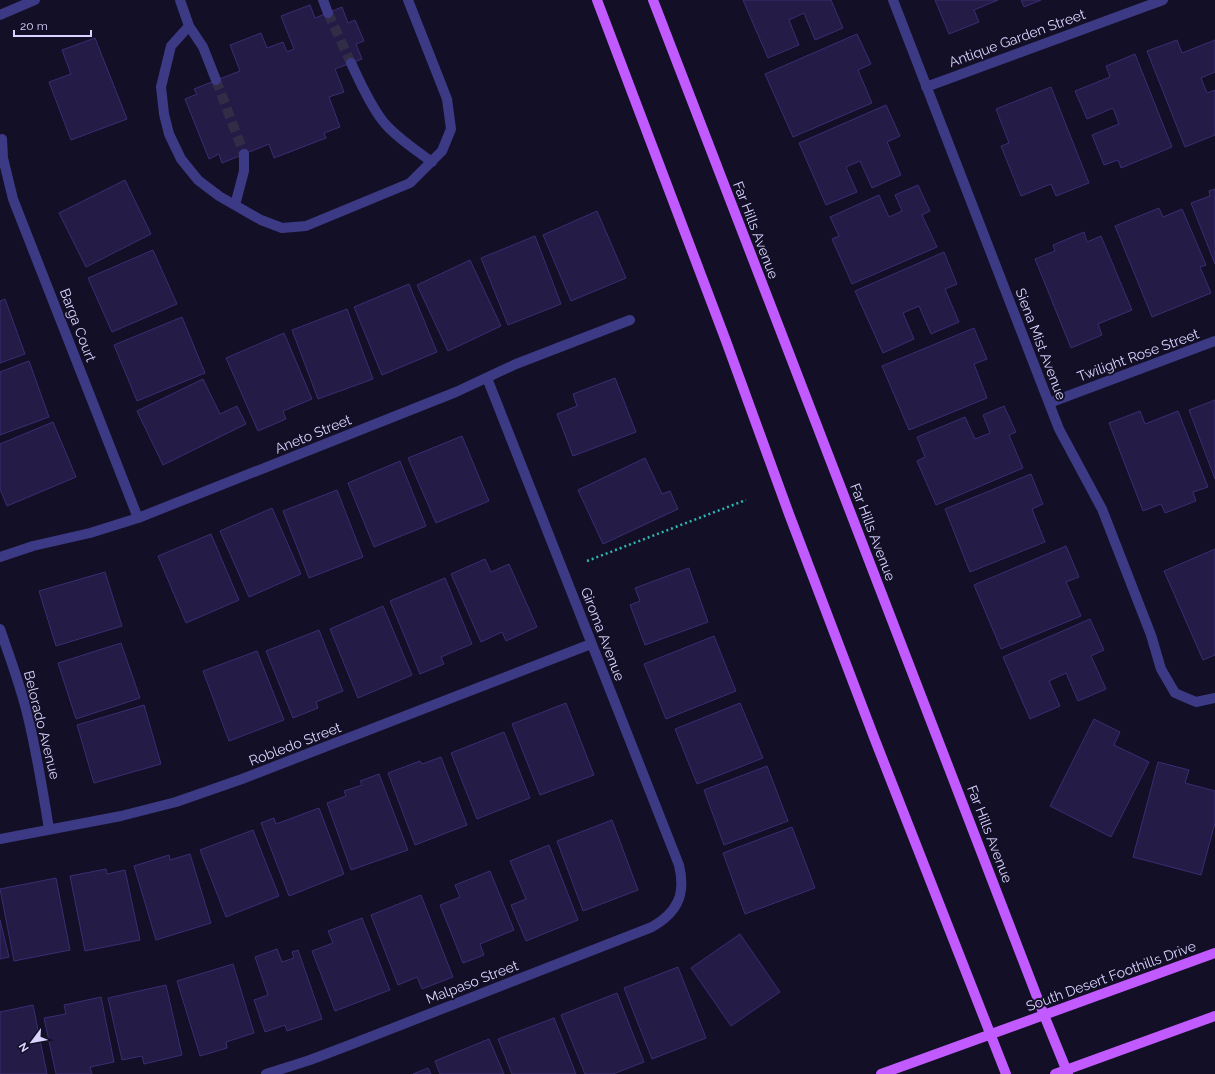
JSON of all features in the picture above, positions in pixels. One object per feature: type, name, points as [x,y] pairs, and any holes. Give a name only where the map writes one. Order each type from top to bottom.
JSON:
[{"type":"main road","points":[[597,0],[726,341],[797,536],[1006,1074]]},
{"type":"main road","name":"Far Hills Avenue","points":[[653,0],[1044,1015],[1068,1072]]},
{"type":"main road","name":"South Desert Foothills Drive","points":[[882,1074],[1215,953]]},
{"type":"main road","points":[[1055,1074],[1068,1072],[1215,1016]]},
{"type":"street","points":[[0,15],[35,0]]},
{"type":"street","points":[[180,0],[190,26],[203,47],[216,80]]},
{"type":"street","points":[[323,0],[328,13]]},
{"type":"street","points":[[190,26],[171,46],[161,87],[164,114],[169,134],[181,159],[198,180],[219,196],[261,220],[282,228],[306,226],[410,183],[442,151],[451,128],[447,99],[408,0]]},
{"type":"street","name":"Siena Mist Avenue","points":[[892,0],[1048,403],[1059,428],[1102,509],[1151,635],[1161,669],[1175,693],[1196,702],[1215,698]]},
{"type":"street","name":"Antique Garden Street","points":[[926,86],[1163,0]]},
{"type":"street","points":[[351,63],[367,96],[382,121],[408,145],[432,162]]},
{"type":"street","name":"Barga Court","points":[[2,139],[3,158],[13,199],[138,518]]},
{"type":"street","points":[[235,205],[244,171],[244,154]]},
{"type":"street","name":"Aneto Street","points":[[0,557],[33,546],[90,533],[138,518],[456,392],[516,364],[630,320]]},
{"type":"street","name":"Twilight Rose Street","points":[[1048,403],[1215,341]]},
{"type":"street","name":"Giroma Avenue","points":[[487,378],[679,865],[682,879],[682,891],[678,902]]},
{"type":"street","name":"Belorado Avenue","points":[[0,629],[19,684],[28,718],[42,781],[49,829]]},
{"type":"street","name":"Robledo Street","points":[[0,839],[148,810],[206,792],[591,644]]},
{"type":"street","name":"Malpaso Street","points":[[266,1074],[347,1046],[652,927],[663,921],[672,912],[678,902]]},
{"type":"path","points":[[587,561],[746,500]]},
{"type":"building","points":[[743,0],[831,0],[843,28],[815,40],[804,13],[789,20],[799,45],[768,58]]},
{"type":"building","points":[[935,0],[998,0],[974,10],[979,22],[949,34]]},
{"type":"building","points":[[1021,0],[1041,0],[1024,7]]},
{"type":"building","points":[[310,5],[315,18],[342,7],[348,23],[355,20],[364,41],[356,44],[362,59],[335,69],[344,92],[329,97],[340,127],[324,133],[326,138],[274,158],[269,144],[222,163],[219,154],[209,159],[185,99],[197,94],[194,89],[240,71],[230,45],[261,33],[267,48],[283,42],[287,52],[294,49],[281,16]]},
{"type":"building","points":[[857,34],[871,64],[858,70],[872,103],[793,137],[765,74]]},
{"type":"building","points":[[95,38],[127,119],[71,140],[49,82],[71,74],[62,50]]},
{"type":"building","points":[[1177,40],[1182,53],[1215,40],[1215,72],[1201,78],[1207,93],[1215,90],[1215,135],[1185,147],[1147,51]]},
{"type":"building","points":[[1135,54],[1172,147],[1121,168],[1118,160],[1104,165],[1092,135],[1119,124],[1113,108],[1087,119],[1075,91],[1110,77],[1106,66]]},
{"type":"building","points":[[1051,87],[1089,183],[1056,196],[1051,184],[1021,196],[1001,146],[1009,143],[996,109]]},
{"type":"building","points":[[886,105],[900,136],[887,142],[901,175],[872,188],[860,161],[846,167],[857,192],[826,205],[799,143]]},
{"type":"building","points":[[125,180],[151,234],[86,267],[59,213]]},
{"type":"building","points":[[918,185],[930,211],[922,215],[937,247],[852,284],[832,239],[839,236],[830,217],[879,195],[889,217],[902,211],[895,195]]},
{"type":"building","points":[[1215,189],[1215,264],[1191,203],[1210,196],[1209,191]]},
{"type":"building","points":[[1159,208],[1163,217],[1182,209],[1206,265],[1200,267],[1211,293],[1152,317],[1115,226]]},
{"type":"building","points":[[597,211],[626,278],[571,301],[543,235]]},
{"type":"building","points":[[1084,232],[1087,242],[1101,236],[1132,310],[1098,324],[1102,335],[1071,348],[1035,259],[1055,251],[1053,245]]},
{"type":"building","points":[[535,236],[561,304],[508,325],[481,258]]},
{"type":"building","points":[[153,250],[177,304],[112,332],[88,278]]},
{"type":"building","points":[[944,252],[957,284],[945,289],[959,322],[931,334],[919,306],[903,313],[914,339],[883,353],[855,291]]},
{"type":"building","points":[[470,260],[501,326],[448,351],[417,285]]},
{"type":"building","points":[[409,284],[437,352],[382,375],[354,307]]},
{"type":"building","points":[[5,299],[25,354],[0,363],[0,301]]},
{"type":"building","points":[[347,309],[373,379],[318,399],[292,330]]},
{"type":"building","points":[[182,317],[205,373],[137,401],[114,345]]},
{"type":"building","points":[[974,328],[987,359],[974,364],[987,398],[909,430],[882,366]]},
{"type":"building","points":[[284,333],[312,399],[283,411],[286,419],[258,431],[226,358]]},
{"type":"building","points":[[29,361],[49,417],[0,435],[0,372]]},
{"type":"building","points":[[615,378],[636,432],[573,456],[557,414],[577,406],[573,394]]},
{"type":"building","points":[[203,379],[220,414],[237,406],[246,424],[163,465],[137,411]]},
{"type":"building","points":[[1215,400],[1215,479],[1189,410]]},
{"type":"building","points":[[1004,406],[1016,432],[1009,435],[1023,468],[936,505],[917,461],[925,457],[917,437],[965,417],[975,439],[990,433],[983,415]]},
{"type":"building","points":[[1140,411],[1145,424],[1178,411],[1208,487],[1193,492],[1196,501],[1165,513],[1161,504],[1143,511],[1109,423]]},
{"type":"building","points":[[53,422],[76,477],[7,506],[0,489],[0,444]]},
{"type":"building","points":[[462,436],[489,501],[436,523],[408,458]]},
{"type":"building","points":[[645,458],[662,494],[670,491],[678,509],[603,544],[578,490]]},
{"type":"building","points":[[400,461],[426,526],[374,547],[348,483]]},
{"type":"building","points":[[1031,474],[1043,504],[1032,509],[1045,542],[970,572],[945,509]]},
{"type":"building","points":[[337,490],[363,557],[309,578],[283,511]]},
{"type":"building","points":[[272,508],[301,574],[249,597],[220,531]]},
{"type":"building","points":[[211,534],[239,600],[186,623],[158,556]]},
{"type":"building","points":[[1066,546],[1079,577],[1066,582],[1081,616],[1001,649],[974,585]]},
{"type":"building","points":[[1215,549],[1215,655],[1203,660],[1164,571]]},
{"type":"building","points":[[485,559],[491,572],[509,564],[537,627],[506,641],[502,632],[481,642],[451,574]]},
{"type":"building","points":[[689,568],[708,622],[645,645],[630,605],[640,601],[635,588]]},
{"type":"building","points":[[105,572],[122,626],[56,646],[39,591]]},
{"type":"building","points":[[445,578],[472,644],[441,657],[444,664],[420,674],[390,601]]},
{"type":"building","points":[[383,606],[412,675],[358,698],[330,629]]},
{"type":"building","points":[[1090,619],[1104,650],[1091,656],[1106,689],[1078,701],[1066,673],[1049,681],[1060,706],[1030,719],[1003,657]]},
{"type":"building","points":[[319,630],[343,691],[316,702],[318,708],[293,718],[266,651]]},
{"type":"building","points":[[714,636],[736,691],[666,719],[644,664]]},
{"type":"building","points":[[121,643],[140,698],[76,719],[58,663]]},
{"type":"building","points":[[257,651],[284,720],[229,741],[203,671]]},
{"type":"building","points":[[566,703],[594,775],[540,795],[512,724]]},
{"type":"building","points":[[740,703],[763,758],[697,784],[675,729]]},
{"type":"building","points":[[144,705],[161,764],[94,783],[77,725]]},
{"type":"building","points":[[1094,719],[1120,732],[1114,745],[1149,762],[1111,837],[1050,806]]},
{"type":"building","points":[[504,732],[530,798],[477,819],[451,753]]},
{"type":"building","points":[[441,757],[467,825],[415,845],[388,773],[420,761],[422,764]]},
{"type":"building","points":[[1158,762],[1189,770],[1185,783],[1215,791],[1215,823],[1201,875],[1133,857]]},
{"type":"building","points":[[767,766],[788,821],[724,845],[704,790]]},
{"type":"building","points":[[379,774],[408,850],[351,870],[327,803],[346,796],[344,791],[362,785],[360,781]]},
{"type":"building","points":[[319,808],[344,874],[289,896],[261,823],[274,818],[276,824]]},
{"type":"building","points":[[612,820],[638,890],[583,911],[557,841]]},
{"type":"building","points":[[792,827],[815,888],[745,914],[723,853]]},
{"type":"building","points":[[253,830],[279,896],[226,917],[200,850]]},
{"type":"building","points":[[549,845],[578,920],[526,941],[511,905],[526,899],[510,861]]},
{"type":"building","points":[[190,854],[211,923],[156,940],[134,866],[169,855],[170,860]]},
{"type":"building","points":[[106,869],[107,874],[125,870],[140,940],[85,951],[70,876]]},
{"type":"building","points":[[490,871],[514,930],[480,944],[484,955],[463,963],[440,905],[460,897],[455,885]]},
{"type":"building","points":[[56,878],[70,950],[14,961],[0,889]]},
{"type":"building","points":[[421,895],[453,977],[422,989],[417,977],[398,985],[371,915]]},
{"type":"building","points":[[362,918],[390,990],[335,1011],[312,951],[333,943],[328,931]]},
{"type":"building","points":[[0,920],[9,957],[0,959]]},
{"type":"building","points":[[740,934],[780,992],[731,1026],[691,968]]},
{"type":"building","points":[[277,949],[282,962],[294,958],[292,952],[298,950],[322,1019],[287,1031],[285,1025],[265,1032],[254,1000],[268,995],[255,957]]},
{"type":"building","points":[[233,964],[254,1033],[226,1042],[227,1048],[200,1056],[177,981]]},
{"type":"building","points":[[678,967],[706,1038],[652,1059],[624,988]]},
{"type":"building","points":[[166,985],[182,1055],[144,1064],[142,1056],[122,1060],[108,998]]},
{"type":"building","points":[[617,993],[644,1062],[613,1074],[585,1074],[561,1015]]},
{"type":"building","points":[[101,997],[114,1062],[90,1067],[92,1074],[56,1074],[44,1018],[66,1014],[64,1005]]},
{"type":"building","points":[[33,1005],[47,1074],[0,1074],[0,1012]]},
{"type":"building","points":[[554,1018],[576,1074],[512,1074],[498,1039]]},
{"type":"building","points":[[489,1039],[504,1074],[440,1074],[435,1061]]},
{"type":"building","points":[[428,1068],[431,1074],[413,1074]]},
{"type":"tunnel","points":[[328,13],[351,63]]},
{"type":"tunnel","points":[[216,80],[244,154]]}]
